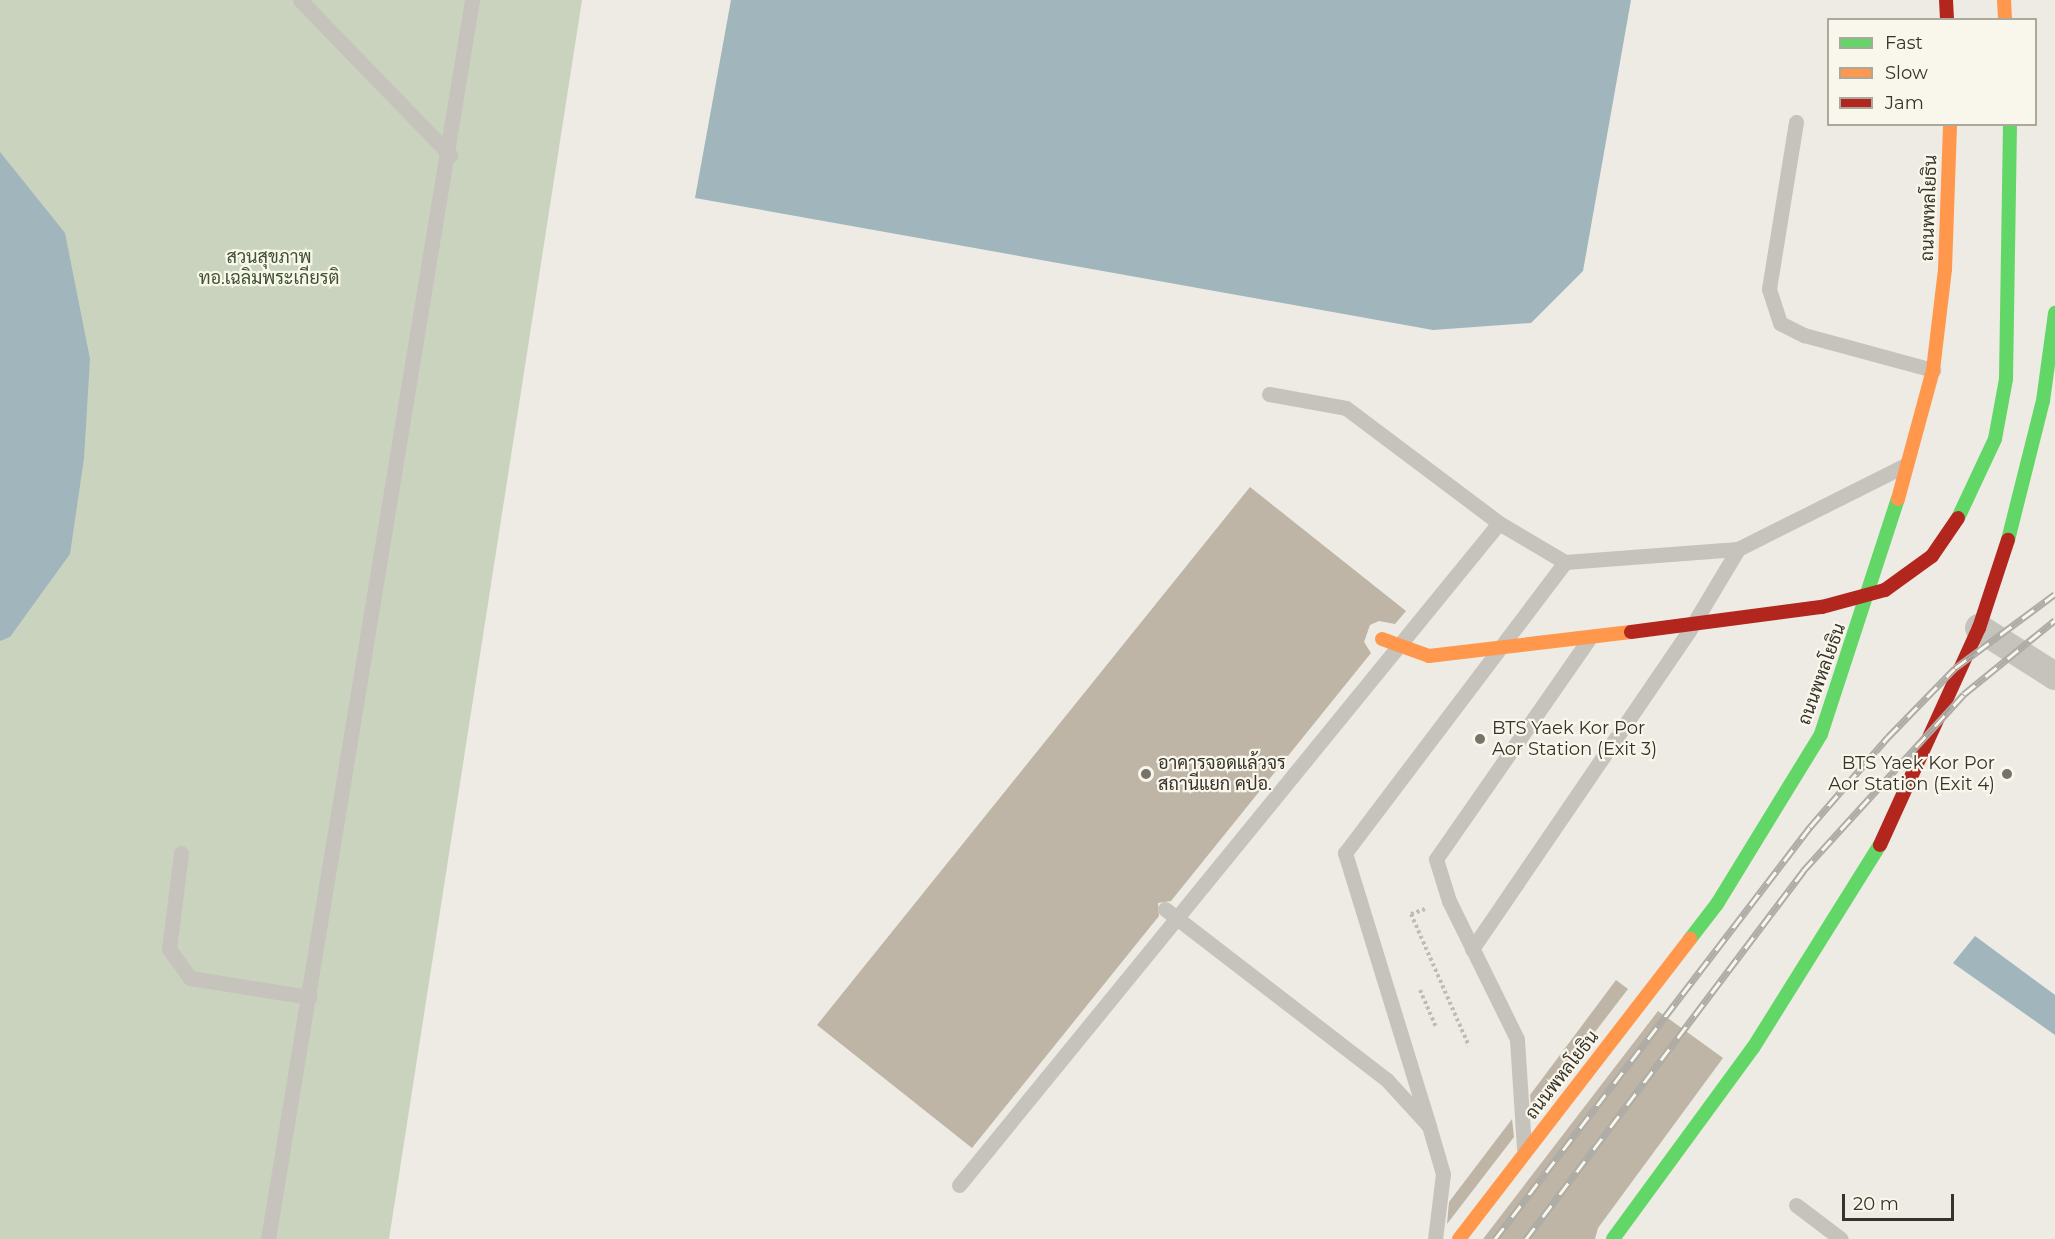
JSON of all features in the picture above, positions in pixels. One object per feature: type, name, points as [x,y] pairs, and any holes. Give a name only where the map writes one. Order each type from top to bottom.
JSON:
[{"type":"main road","points":[[1946,0],[1947,18]]},
{"type":"main road","points":[[2004,0],[2005,18]]},
{"type":"main road","name":"ถนนพหลโยธิน","points":[[1459,1239],[1717,904],[1821,734],[1910,464],[1933,370],[1945,270],[1950,126]]},
{"type":"main road","points":[[1382,639],[1429,656],[1459,655],[1822,607],[1885,590],[1932,556],[1977,482],[1995,439],[2006,379],[2010,126]]},
{"type":"main road","points":[[1613,1239],[1753,1048],[1836,921],[1883,840],[1979,628],[2016,511],[2043,401],[2055,313]]},
{"type":"street","points":[[1979,628],[2055,676]]},
{"type":"lane","points":[[300,0],[450,154]]},
{"type":"lane","points":[[268,1239],[450,154],[472,0]]},
{"type":"lane","points":[[1796,122],[1769,289],[1780,323],[1804,335],[1933,370]]},
{"type":"lane","points":[[1269,394],[1346,408],[1499,523],[1565,562],[1738,549],[1910,464]]},
{"type":"lane","points":[[959,1185],[1179,919],[1499,523]]},
{"type":"lane","points":[[1472,950],[1689,631],[1738,549]]},
{"type":"lane","points":[[1435,1239],[1443,1174],[1344,853],[1565,562]]},
{"type":"lane","points":[[1525,1154],[1517,1039],[1472,950],[1436,859],[1590,638],[1689,631]]},
{"type":"lane","points":[[181,853],[169,950],[190,978],[309,997]]},
{"type":"lane","points":[[1165,909],[1387,1080],[1429,1126]]},
{"type":"lane","points":[[1796,1205],[1841,1239]]},
{"type":"path","points":[[1429,908],[1412,914],[1469,1046]]},
{"type":"path","points":[[1420,990],[1436,1027]]},
{"type":"green space","name":"สวนสุขภาพ ทอ.เฉลิมพระเกียรติ","points":[[0,0],[582,0],[389,1239],[0,1239]]},
{"type":"water","points":[[731,0],[1631,0],[1583,271],[1531,323],[1433,330],[695,198]]},
{"type":"water","points":[[0,152],[65,233],[90,359],[84,458],[70,554],[10,637],[0,641]]},
{"type":"water","points":[[1975,936],[2055,995],[2055,1035],[1953,963]]},
{"type":"building","name":"อาคารจอดแล้วจร สถานีแยก คปอ.","points":[[1250,487],[1406,611],[1395,624],[1379,621],[1370,625],[1364,642],[1371,653],[1171,901],[1158,903],[1159,916],[972,1148],[817,1025]]},
{"type":"building","points":[[1616,980],[1628,989],[1532,1114],[1530,1095]]},
{"type":"building","points":[[1658,1011],[1723,1058],[1598,1228],[1595,1239],[1483,1239]]},
{"type":"building","points":[[1512,1119],[1514,1137],[1447,1224],[1449,1202]]},
{"type":"railway","points":[[1495,1239],[1810,827],[1888,737],[1955,668],[2055,594]]},
{"type":"railway","points":[[1526,1239],[1803,871],[1964,694],[2055,620]]},
{"type":"traffic: fast","points":[[1958,518],[1995,439],[2006,379],[2010,126]]},
{"type":"traffic: fast","points":[[2008,540],[2043,401],[2055,313]]},
{"type":"traffic: fast","points":[[1690,939],[1717,904],[1821,734],[1898,499]]},
{"type":"traffic: fast","points":[[1613,1239],[1753,1048],[1880,845]]},
{"type":"traffic: slow","points":[[2004,0],[2005,18]]},
{"type":"traffic: slow","points":[[1898,499],[1933,370],[1945,269],[1950,126]]},
{"type":"traffic: slow","points":[[1382,639],[1429,656],[1631,632]]},
{"type":"traffic: slow","points":[[1459,1239],[1690,939]]},
{"type":"traffic: jam","points":[[1946,0],[1947,18]]},
{"type":"traffic: jam","points":[[1631,632],[1822,607],[1885,590],[1932,556],[1958,518]]},
{"type":"traffic: jam","points":[[1880,845],[1979,628],[2008,540]]},
{"type":"place","name":"BTS Yaek Kor Por Aor Station (Exit 3)","points":[[1480,739]]},
{"type":"place","name":"อาคารจอดแล้วจร สถานีแยก คปอ.","points":[[1146,774]]},
{"type":"place","name":"BTS Yaek Kor Por Aor Station (Exit 4)","points":[[2007,774]]}]
